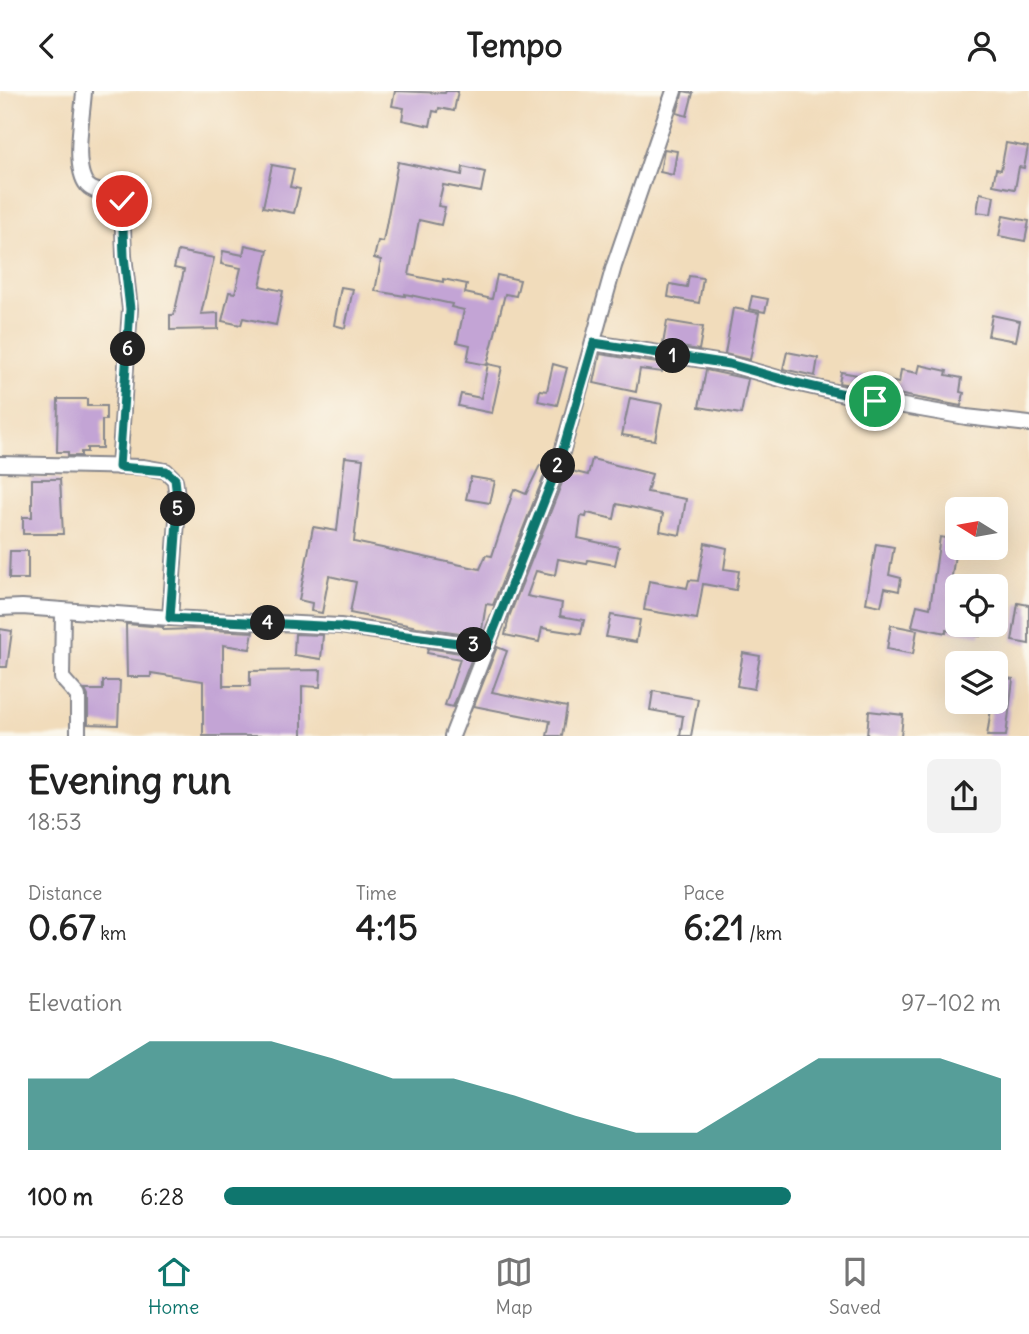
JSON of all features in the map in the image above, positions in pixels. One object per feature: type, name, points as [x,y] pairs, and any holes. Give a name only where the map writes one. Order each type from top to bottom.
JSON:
[{"type":"street","points":[[84,91],[79,162],[87,185],[97,191],[118,195],[122,201],[130,309],[119,467]]},
{"type":"street","points":[[452,736],[559,463],[614,266],[674,91]]},
{"type":"street","points":[[594,343],[729,364],[875,401],[966,417],[1029,423]]},
{"type":"street","points":[[0,464],[166,471],[175,479],[178,506],[170,618]]},
{"type":"street","points":[[0,608],[22,607],[340,627],[487,647]]},
{"type":"street","points":[[63,611],[62,678],[78,696],[78,736]]},
{"type":"building","points":[[395,91],[458,91],[454,111],[439,108],[438,112],[433,111],[430,126],[402,120],[404,108],[392,106]]},
{"type":"building","points":[[683,91],[693,93],[687,116],[677,113]]},
{"type":"building","points":[[1006,143],[1028,147],[1024,168],[1019,167],[1015,189],[993,185],[996,169],[1001,170]]},
{"type":"building","points":[[664,149],[677,151],[673,175],[660,172]]},
{"type":"building","points":[[398,162],[462,175],[463,167],[485,172],[481,192],[443,185],[438,206],[445,207],[441,225],[419,220],[409,275],[467,284],[465,293],[492,299],[497,275],[520,280],[516,296],[505,294],[487,365],[467,361],[470,345],[457,342],[464,310],[451,307],[452,304],[375,291],[381,260],[374,258],[378,241],[383,242]]},
{"type":"building","points":[[272,165],[294,169],[290,187],[300,189],[294,213],[263,207]]},
{"type":"building","points":[[980,193],[994,196],[991,214],[977,212]]},
{"type":"building","points":[[1003,216],[1029,221],[1025,241],[999,236]]},
{"type":"building","points":[[245,245],[268,250],[260,286],[283,291],[276,325],[243,318],[241,325],[222,321],[229,292],[235,293],[241,268],[221,264],[223,251],[243,255]]},
{"type":"building","points":[[178,251],[214,258],[201,314],[218,313],[218,329],[170,330],[170,315],[174,315],[184,270],[174,268]]},
{"type":"building","points":[[689,276],[703,278],[699,303],[668,297],[670,284],[687,287]]},
{"type":"building","points":[[341,287],[353,289],[345,328],[334,325]]},
{"type":"building","points":[[752,296],[768,299],[765,312],[749,309]]},
{"type":"building","points":[[733,308],[759,313],[750,360],[725,354]]},
{"type":"building","points":[[992,315],[1020,321],[1016,341],[988,336]]},
{"type":"building","points":[[667,321],[703,327],[699,350],[663,344]]},
{"type":"building","points":[[787,352],[818,358],[815,376],[783,369]]},
{"type":"building","points":[[600,354],[664,364],[662,372],[640,369],[636,392],[594,383]]},
{"type":"building","points":[[488,364],[502,367],[492,413],[458,406],[461,394],[481,398]]},
{"type":"building","points":[[553,364],[567,368],[557,405],[538,401],[540,390],[547,391]]},
{"type":"building","points":[[920,365],[947,371],[946,375],[962,378],[960,392],[964,393],[961,406],[839,383],[841,372],[899,383],[901,370],[918,373]]},
{"type":"building","points":[[706,370],[748,379],[741,414],[699,407]]},
{"type":"building","points":[[630,398],[662,404],[655,440],[622,435]]},
{"type":"building","points":[[58,399],[87,399],[87,406],[106,406],[106,420],[102,420],[102,448],[87,448],[87,452],[81,452],[81,456],[68,456],[68,452],[57,452]]},
{"type":"building","points":[[345,457],[363,459],[354,542],[480,569],[486,555],[492,556],[514,489],[526,494],[540,465],[547,468],[493,605],[486,604],[481,636],[417,627],[350,613],[356,582],[329,576],[322,613],[311,611],[312,603],[299,600],[313,527],[337,531]]},
{"type":"building","points":[[592,459],[652,474],[647,492],[686,499],[680,535],[660,531],[663,514],[617,504],[614,519],[587,513],[586,517],[581,516],[578,538],[619,547],[615,565],[588,560],[587,564],[558,559],[555,575],[536,571],[527,596],[562,603],[560,616],[584,620],[581,634],[542,628],[539,642],[505,635],[509,617],[567,470],[588,475]]},
{"type":"building","points":[[471,477],[495,481],[490,503],[466,499]]},
{"type":"building","points":[[32,479],[60,479],[63,534],[23,534],[23,517],[32,517]]},
{"type":"building","points":[[940,537],[945,538],[945,560],[954,560],[952,574],[945,574],[945,633],[912,626],[917,605],[930,608]]},
{"type":"building","points":[[705,543],[727,548],[724,569],[739,571],[736,590],[703,584],[697,619],[644,610],[649,581],[687,588],[689,580],[698,581]]},
{"type":"building","points":[[876,544],[894,547],[889,575],[901,578],[899,591],[885,588],[881,606],[866,603]]},
{"type":"building","points":[[10,551],[28,551],[28,579],[9,579]]},
{"type":"building","points":[[1018,603],[1029,605],[1029,644],[1012,641]]},
{"type":"building","points":[[611,615],[640,620],[636,642],[606,637]]},
{"type":"building","points":[[126,624],[163,627],[163,630],[253,632],[250,649],[223,645],[223,686],[250,686],[250,671],[321,670],[320,687],[302,686],[302,736],[203,736],[203,681],[151,673],[151,677],[127,677]]},
{"type":"building","points":[[891,625],[917,630],[913,654],[887,649]]},
{"type":"building","points":[[0,629],[12,631],[7,667],[0,667]]},
{"type":"building","points":[[295,634],[323,635],[321,659],[294,655]]},
{"type":"building","points":[[497,647],[507,651],[492,692],[567,707],[562,736],[547,736],[550,721],[474,706]]},
{"type":"building","points":[[428,648],[473,655],[453,707],[445,705],[460,659],[427,653]]},
{"type":"building","points":[[743,653],[760,656],[754,689],[737,686]]},
{"type":"building","points":[[1008,678],[1013,679],[1006,736],[987,736],[990,714],[1008,714]]},
{"type":"building","points":[[103,681],[120,681],[118,725],[88,724],[88,696],[85,690],[103,690]]},
{"type":"building","points":[[653,691],[698,699],[691,736],[680,736],[683,716],[650,710]]},
{"type":"building","points":[[869,711],[903,715],[901,736],[867,736]]},
{"type":"route","points":[[122,201],[130,309],[119,467],[166,471],[175,479],[178,506],[170,618],[340,627],[487,647],[559,463],[594,343],[729,364],[875,401]]}]
